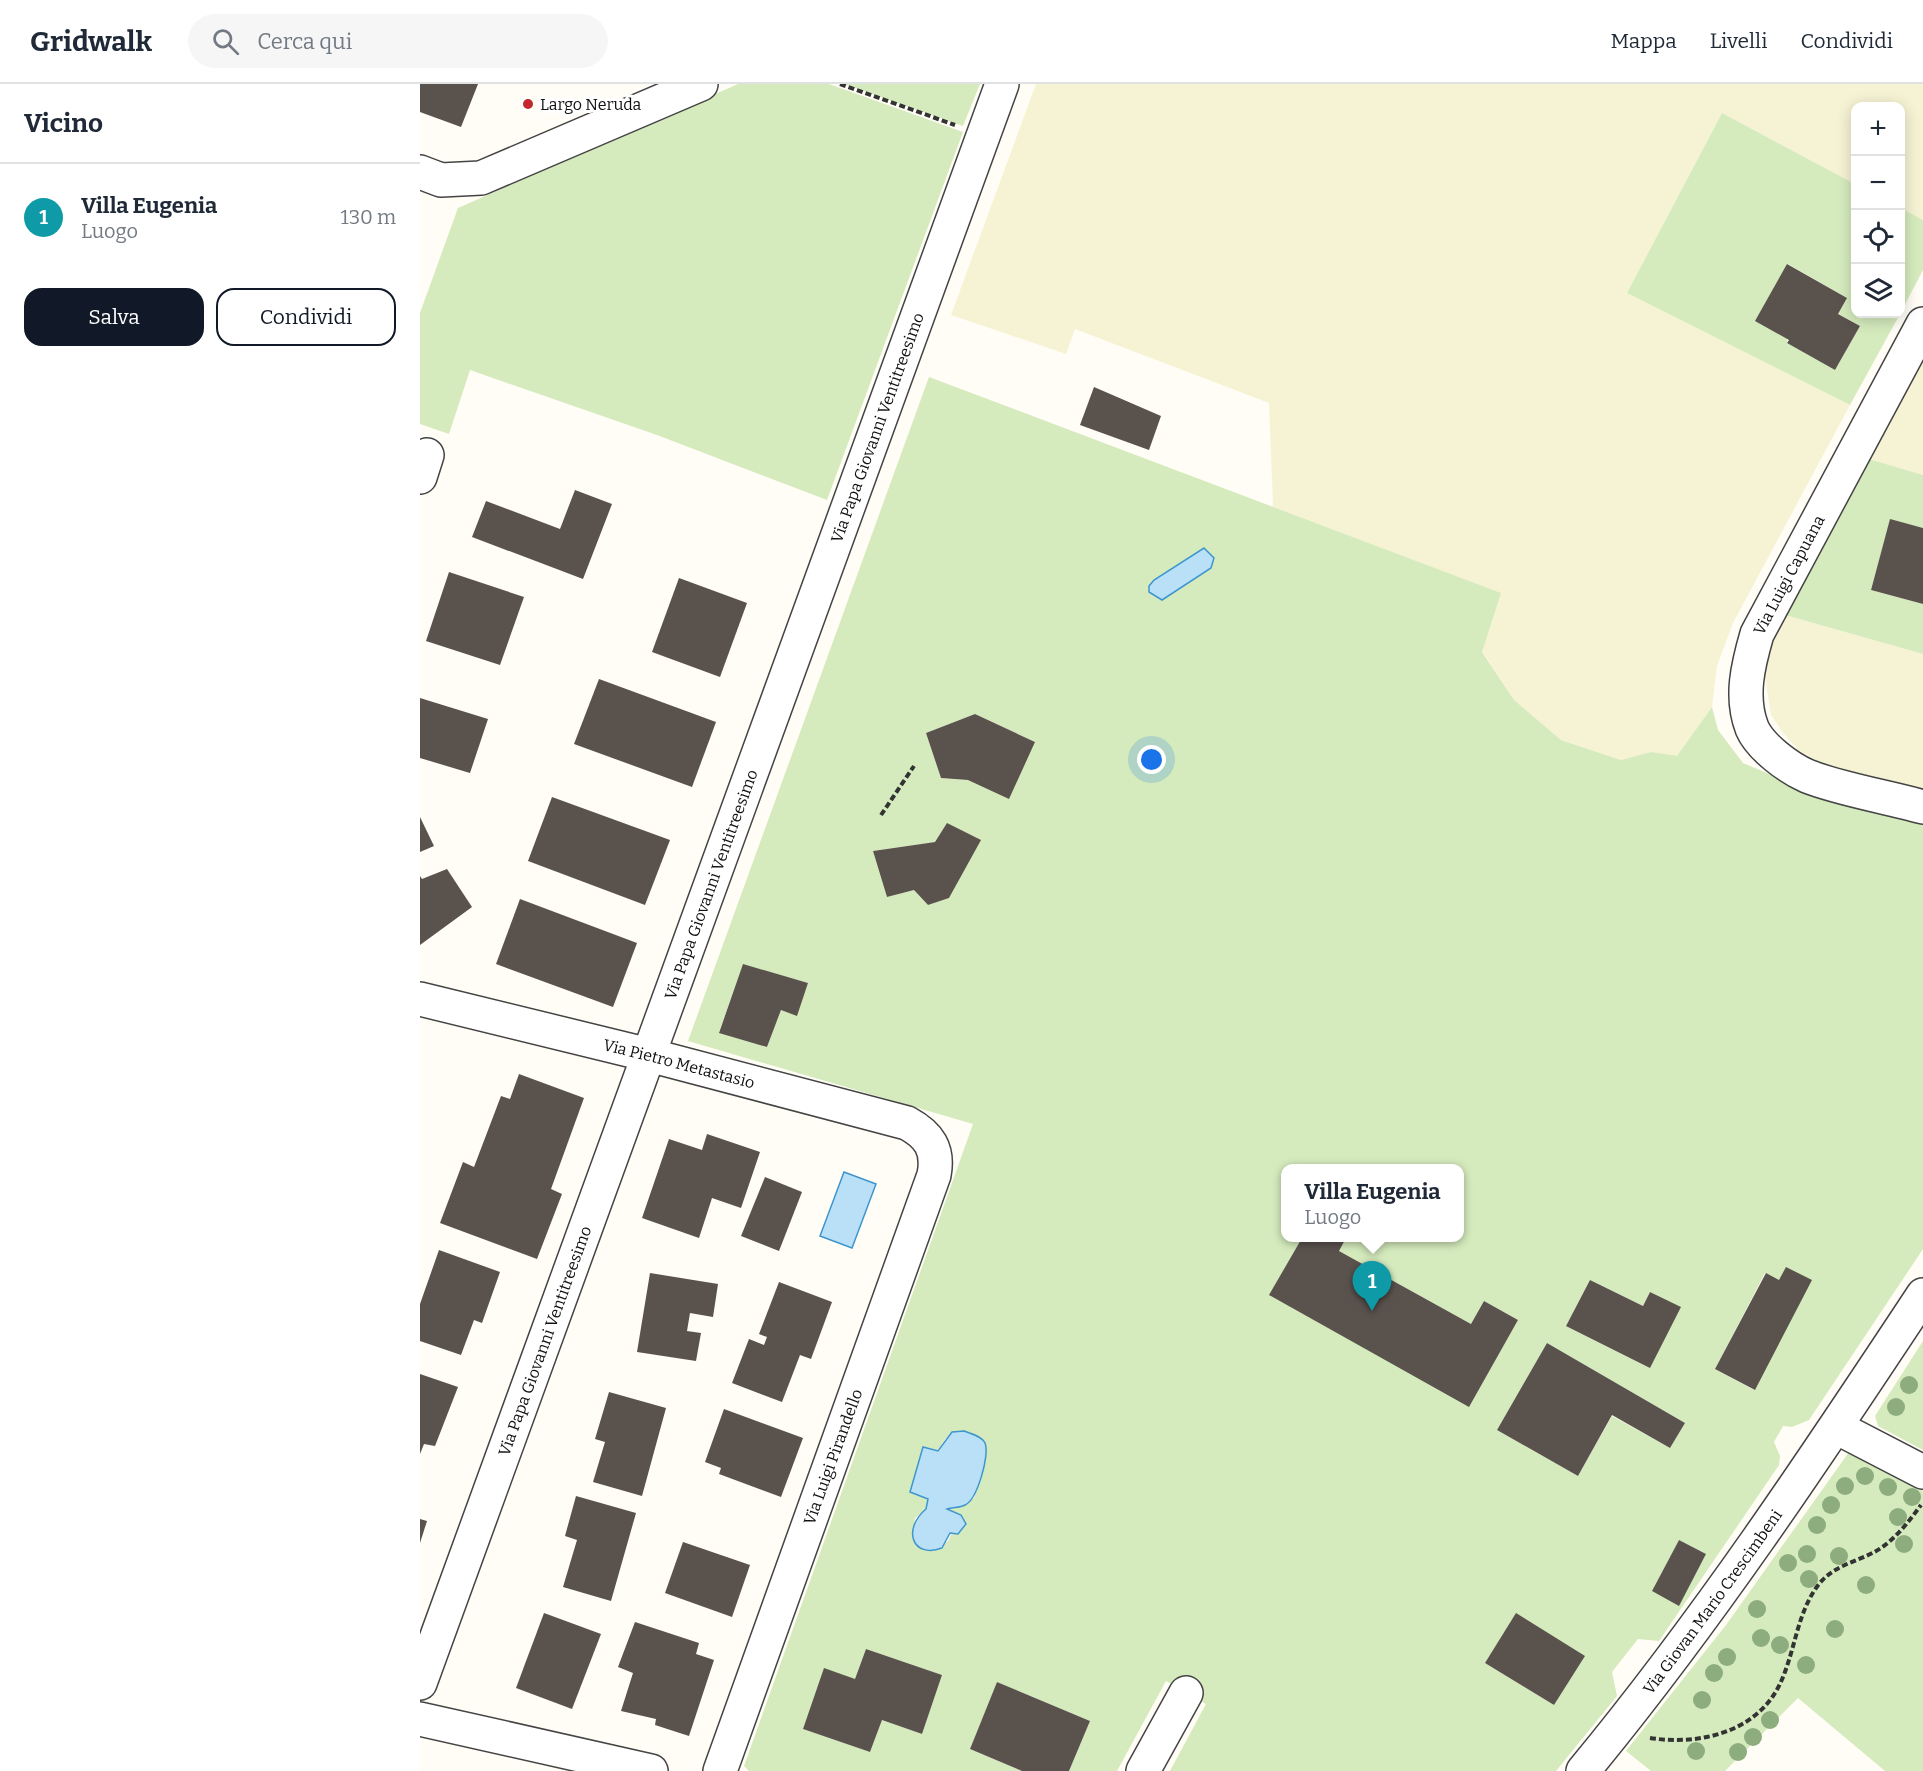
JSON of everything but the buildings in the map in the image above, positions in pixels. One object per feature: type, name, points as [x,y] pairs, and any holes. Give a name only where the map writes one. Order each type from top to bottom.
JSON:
[{"type":"street","points":[[420,172],[441,180],[481,178],[701,84]]},
{"type":"street","name":"Via Papa Giovanni Ventitreesimo","points":[[420,1683],[1002,84]]},
{"type":"street","name":"Via Luigi Capuana","points":[[1923,324],[1757,634],[1745,689],[1753,731],[1782,760],[1807,776],[1923,807]]},
{"type":"street","name":"Via Pietro Metastasio","points":[[420,999],[649,1055],[907,1123],[921,1131],[932,1142]]},
{"type":"street","name":"Via Luigi Pirandello","points":[[720,1771],[934,1175],[937,1158],[932,1142]]},
{"type":"street","points":[[1923,1295],[1836,1427],[1923,1472]]},
{"type":"street","name":"Via Giovan Mario Crescimbeni","points":[[1583,1771],[1655,1682],[1836,1427]]},
{"type":"street","points":[[1143,1771],[1186,1693]]},
{"type":"street","points":[[420,1719],[651,1771]]},
{"type":"path","points":[[840,84],[983,136]]},
{"type":"path","points":[[881,815],[914,766]]},
{"type":"path","points":[[1639,1736],[1674,1742],[1714,1737],[1746,1722],[1768,1701],[1783,1679],[1806,1604],[1820,1583],[1836,1567],[1880,1549],[1893,1538],[1923,1501]]},
{"type":"shaded area","points":[[1036,84],[1923,84],[1923,220],[1905,210],[1905,102],[1851,102],[1851,182],[1722,113],[1627,293],[1850,405],[1733,623],[1717,666],[1712,707],[1677,757],[1651,752],[1621,760],[1561,740],[1514,700],[1482,651],[1500,593],[1273,507],[1269,403],[1075,329],[1066,354],[951,315]]},
{"type":"shaded area","points":[[1923,358],[1923,475],[1869,459]]},
{"type":"shaded area","points":[[1785,615],[1923,654],[1923,793],[1843,773],[1799,751],[1783,733],[1771,715],[1764,671],[1767,653]]},
{"type":"green space","points":[[738,84],[829,84],[963,132],[827,500],[657,435],[470,370],[449,434],[420,424],[420,313],[458,208]]},
{"type":"green space","points":[[844,84],[980,84],[963,126]]},
{"type":"green space","points":[[1722,113],[1851,182],[1851,318],[1898,318],[1850,405],[1627,293]],"holes":[[[1788,264],[1847,298],[1838,314],[1860,326],[1835,370],[1787,343]]]},
{"type":"green space","points":[[1905,210],[1923,220],[1923,270],[1905,304]]},
{"type":"green space","points":[[929,377],[1501,593],[1482,652],[1514,700],[1561,740],[1621,760],[1651,752],[1677,756],[1712,707],[1718,730],[1743,763],[1803,788],[1923,824],[1923,1249],[1809,1420],[1792,1427],[1783,1426],[1774,1442],[1780,1456],[1779,1465],[1659,1641],[1638,1639],[1612,1672],[1617,1696],[1556,1771],[1170,1771],[1206,1704],[1166,1681],[1117,1771],[1069,1771],[1090,1721],[997,1682],[970,1749],[1022,1771],[749,1771],[744,1766],[973,1124],[688,1041]],"holes":[[[975,714],[1035,742],[968,780],[941,778],[926,733]],[[947,824],[980,840],[949,898],[928,905],[914,890],[887,897],[873,851],[935,842]],[[743,965],[808,983],[797,1015],[781,1010],[767,1047],[719,1032]],[[1281,1164],[1464,1164],[1464,1242],[1344,1242],[1339,1251],[1471,1324],[1484,1301],[1518,1320],[1469,1406],[1270,1295],[1300,1242],[1281,1242]],[[1765,1273],[1779,1280],[1754,1390],[1715,1369]],[[1590,1280],[1643,1306],[1650,1292],[1680,1307],[1566,1326]],[[1547,1343],[1685,1423],[1670,1448],[1612,1416],[1578,1476],[1497,1430]],[[964,1431],[983,1440],[984,1462],[974,1498],[947,1509],[961,1515],[948,1541],[933,1551],[922,1549],[913,1539],[915,1518],[926,1509],[928,1499],[911,1492],[945,1439],[952,1432]],[[1679,1540],[1706,1554],[1679,1605],[1652,1591]],[[866,1649],[942,1675],[922,1734],[882,1720],[870,1752],[803,1729],[855,1679]],[[1585,1656],[1554,1705],[1485,1663]]]},
{"type":"green space","points":[[1869,459],[1923,475],[1923,528],[1890,520],[1871,590],[1923,604],[1923,654],[1785,615]]},
{"type":"green space","points":[[1923,1341],[1923,1450],[1878,1426],[1875,1416]]},
{"type":"green space","points":[[1849,1452],[1923,1491],[1923,1771],[1885,1771],[1798,1698],[1725,1771],[1651,1771],[1626,1751],[1726,1625]]},
{"type":"water","points":[[1204,548],[1214,558],[1211,568],[1162,600],[1149,592],[1149,586],[1154,580]]},
{"type":"water","points":[[844,1172],[876,1184],[852,1248],[820,1236]]},
{"type":"water","points":[[964,1431],[981,1439],[986,1449],[981,1477],[974,1495],[965,1505],[947,1509],[961,1515],[966,1524],[958,1534],[950,1533],[942,1548],[923,1549],[917,1546],[913,1533],[914,1525],[926,1509],[928,1499],[910,1492],[923,1447],[938,1451],[952,1432]]},
{"type":"place","name":"Largo Neruda","points":[[528,104]]},
{"type":"place","name":"Villa Eugenia","points":[[1372,1311]]}]
